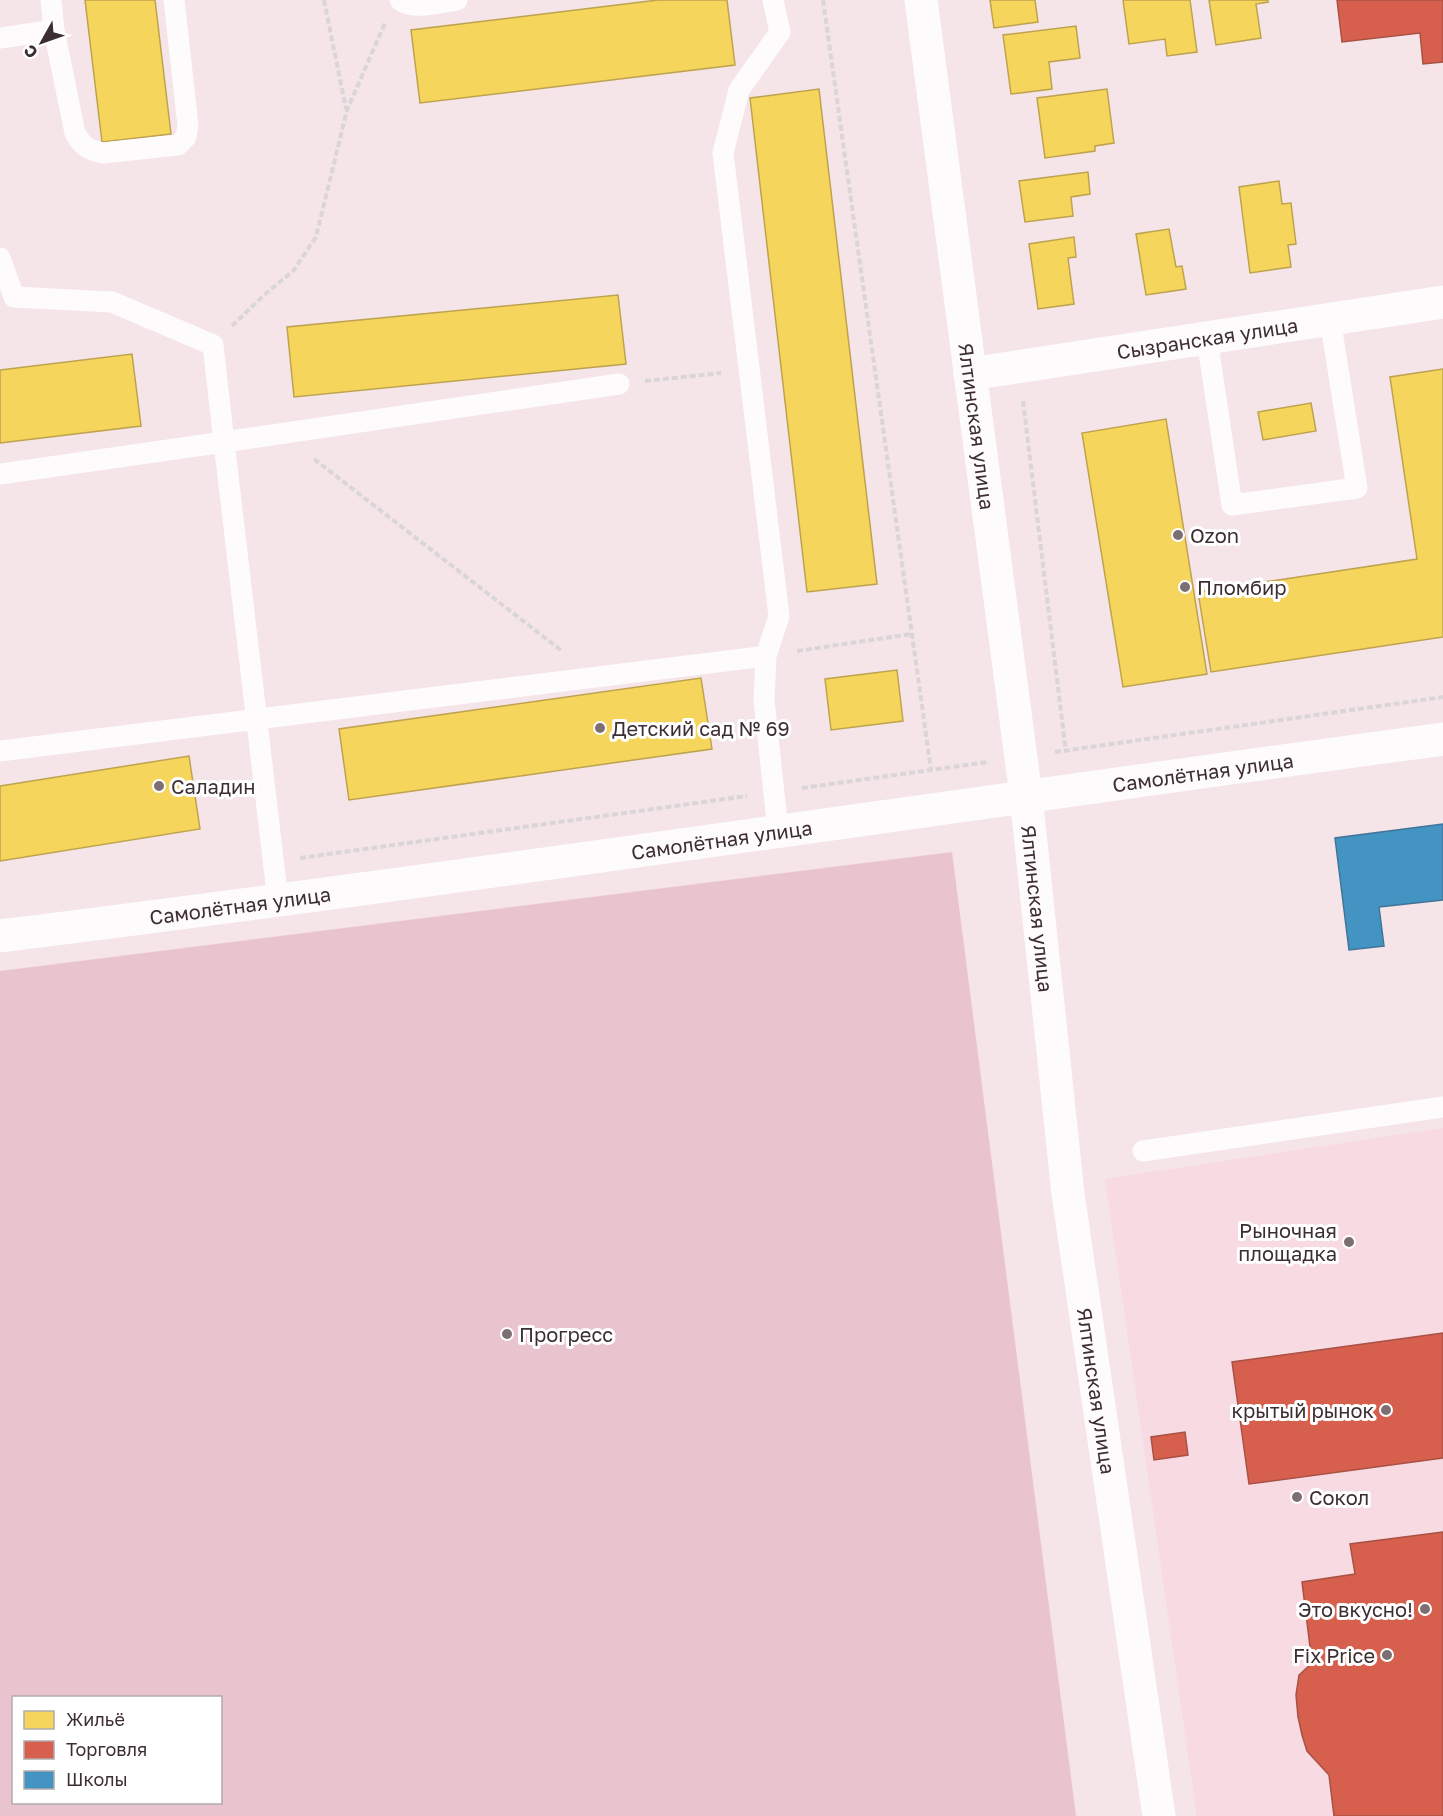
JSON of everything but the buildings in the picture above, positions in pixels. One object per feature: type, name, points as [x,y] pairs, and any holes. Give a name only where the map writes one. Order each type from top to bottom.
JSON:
[{"type":"street","name":"Ялтинская улица","points":[[921,0],[1026,796],[1068,1194],[1159,1816]]},
{"type":"street","name":"Сызранская улица","points":[[970,374],[1443,302]]},
{"type":"street","name":"Самолётная улица","points":[[0,936],[278,901],[1070,789],[1443,739]]},
{"type":"lane","points":[[51,0],[54,30],[75,133],[81,144],[103,153],[178,145],[186,137],[188,125],[174,0]]},
{"type":"lane","points":[[400,0],[404,3],[420,5],[457,0]]},
{"type":"lane","points":[[773,0],[780,32],[739,90],[723,153],[779,616],[766,656],[764,700],[778,831]]},
{"type":"lane","points":[[0,38],[54,30]]},
{"type":"lane","points":[[0,258],[14,297],[112,302],[213,345],[278,901]]},
{"type":"lane","points":[[1207,339],[1232,505],[1357,488],[1330,319]]},
{"type":"lane","points":[[0,474],[282,435],[619,384]]},
{"type":"lane","points":[[0,751],[766,656]]},
{"type":"lane","points":[[1143,1151],[1443,1107]]},
{"type":"path","points":[[324,0],[347,110]]},
{"type":"path","points":[[823,0],[931,770]]},
{"type":"path","points":[[213,345],[263,296],[294,270],[316,237],[347,110],[386,20]]},
{"type":"path","points":[[1018,367],[1070,789]]},
{"type":"path","points":[[619,384],[749,370]]},
{"type":"path","points":[[282,435],[596,677]]},
{"type":"path","points":[[766,656],[912,634]]},
{"type":"path","points":[[273,862],[1443,697]]},
{"type":"shaded area","name":"Прогресс","points":[[952,852],[1076,1816],[0,1816],[0,971]]},
{"type":"shaded area","name":"Сокол","points":[[1443,1128],[1443,1816],[1197,1816],[1105,1179]]},
{"type":"place","name":"Ozon","points":[[1178,535]]},
{"type":"place","name":"Пломбир","points":[[1185,587]]},
{"type":"place","name":"Детский сад № 69","points":[[600,728]]},
{"type":"place","name":"Саладин","points":[[159,786]]},
{"type":"place","name":"Рыночная площадка","points":[[1349,1242]]},
{"type":"place","name":"Прогресс","points":[[507,1334]]},
{"type":"place","name":"крытый рынок","points":[[1386,1410]]},
{"type":"place","name":"Сокол","points":[[1297,1497]]},
{"type":"place","name":"Это вкусно!","points":[[1425,1609]]},
{"type":"place","name":"Fix Price","points":[[1387,1655]]}]
